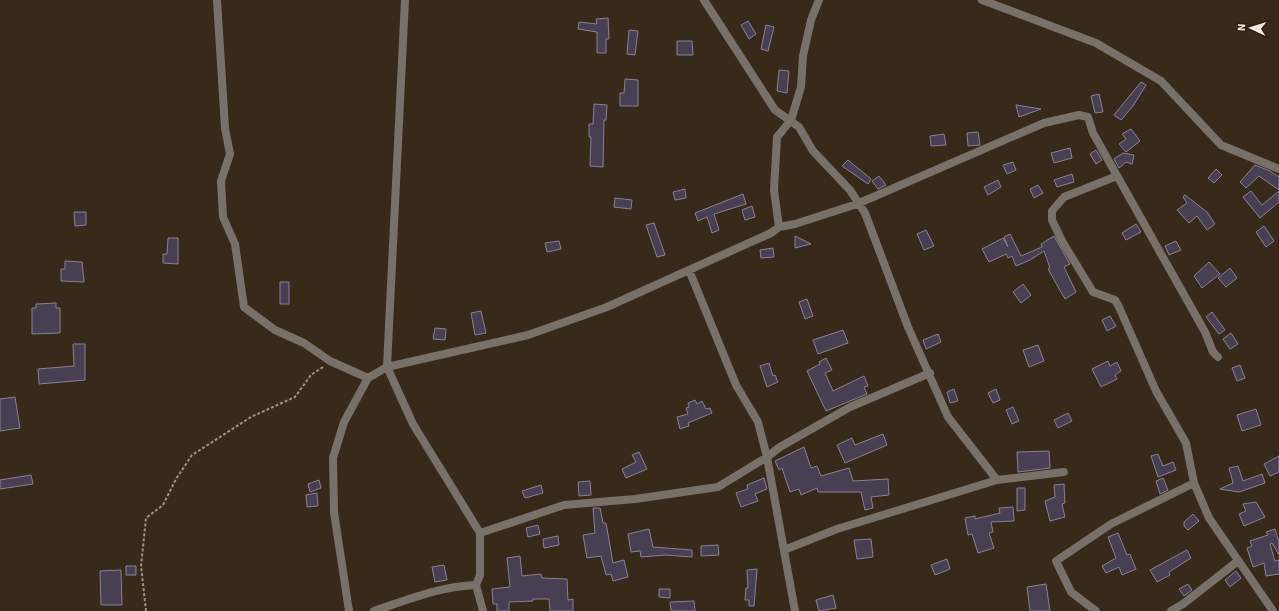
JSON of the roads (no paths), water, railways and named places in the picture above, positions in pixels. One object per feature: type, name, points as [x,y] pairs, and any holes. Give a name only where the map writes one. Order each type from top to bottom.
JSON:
[{"type":"street","points":[[217,0],[225,128],[230,154],[221,181],[223,217],[235,244],[244,307],[275,330],[304,343],[330,361],[368,378]]},
{"type":"street","points":[[405,0],[387,367],[413,424],[480,533],[480,575],[476,585],[483,611]]},
{"type":"street","points":[[704,0],[775,110],[799,127],[813,151],[850,190],[857,204],[865,213],[908,327],[948,417],[997,480]]},
{"type":"street","points":[[780,227],[774,190],[777,137],[791,120],[801,87],[803,56],[811,20],[819,0]]},
{"type":"street","points":[[982,0],[1096,43],[1160,81],[1221,145],[1279,169]]},
{"type":"street","points":[[349,611],[334,512],[333,458],[344,422],[368,378],[387,367],[528,335],[607,307],[771,233],[780,227],[795,224],[857,204],[1044,123],[1078,115],[1088,117],[1093,133],[1205,332],[1213,352],[1218,357]]},
{"type":"street","points":[[1117,176],[1064,197],[1052,211],[1052,220],[1062,241],[1093,292],[1115,300],[1119,307],[1156,391],[1186,443],[1194,483],[1209,518],[1273,611]]},
{"type":"street","points":[[688,270],[736,385],[758,422],[767,457],[795,611]]},
{"type":"street","points":[[480,533],[564,506],[635,499],[718,487],[767,457],[780,447],[850,407],[930,374]]},
{"type":"street","points":[[784,550],[837,529],[997,480],[1064,472]]},
{"type":"street","points":[[1096,611],[1071,592],[1056,561],[1111,524],[1194,483]]},
{"type":"street","points":[[1171,611],[1183,604],[1238,561]]},
{"type":"street","points":[[374,611],[429,593],[464,585],[476,585]]}]
